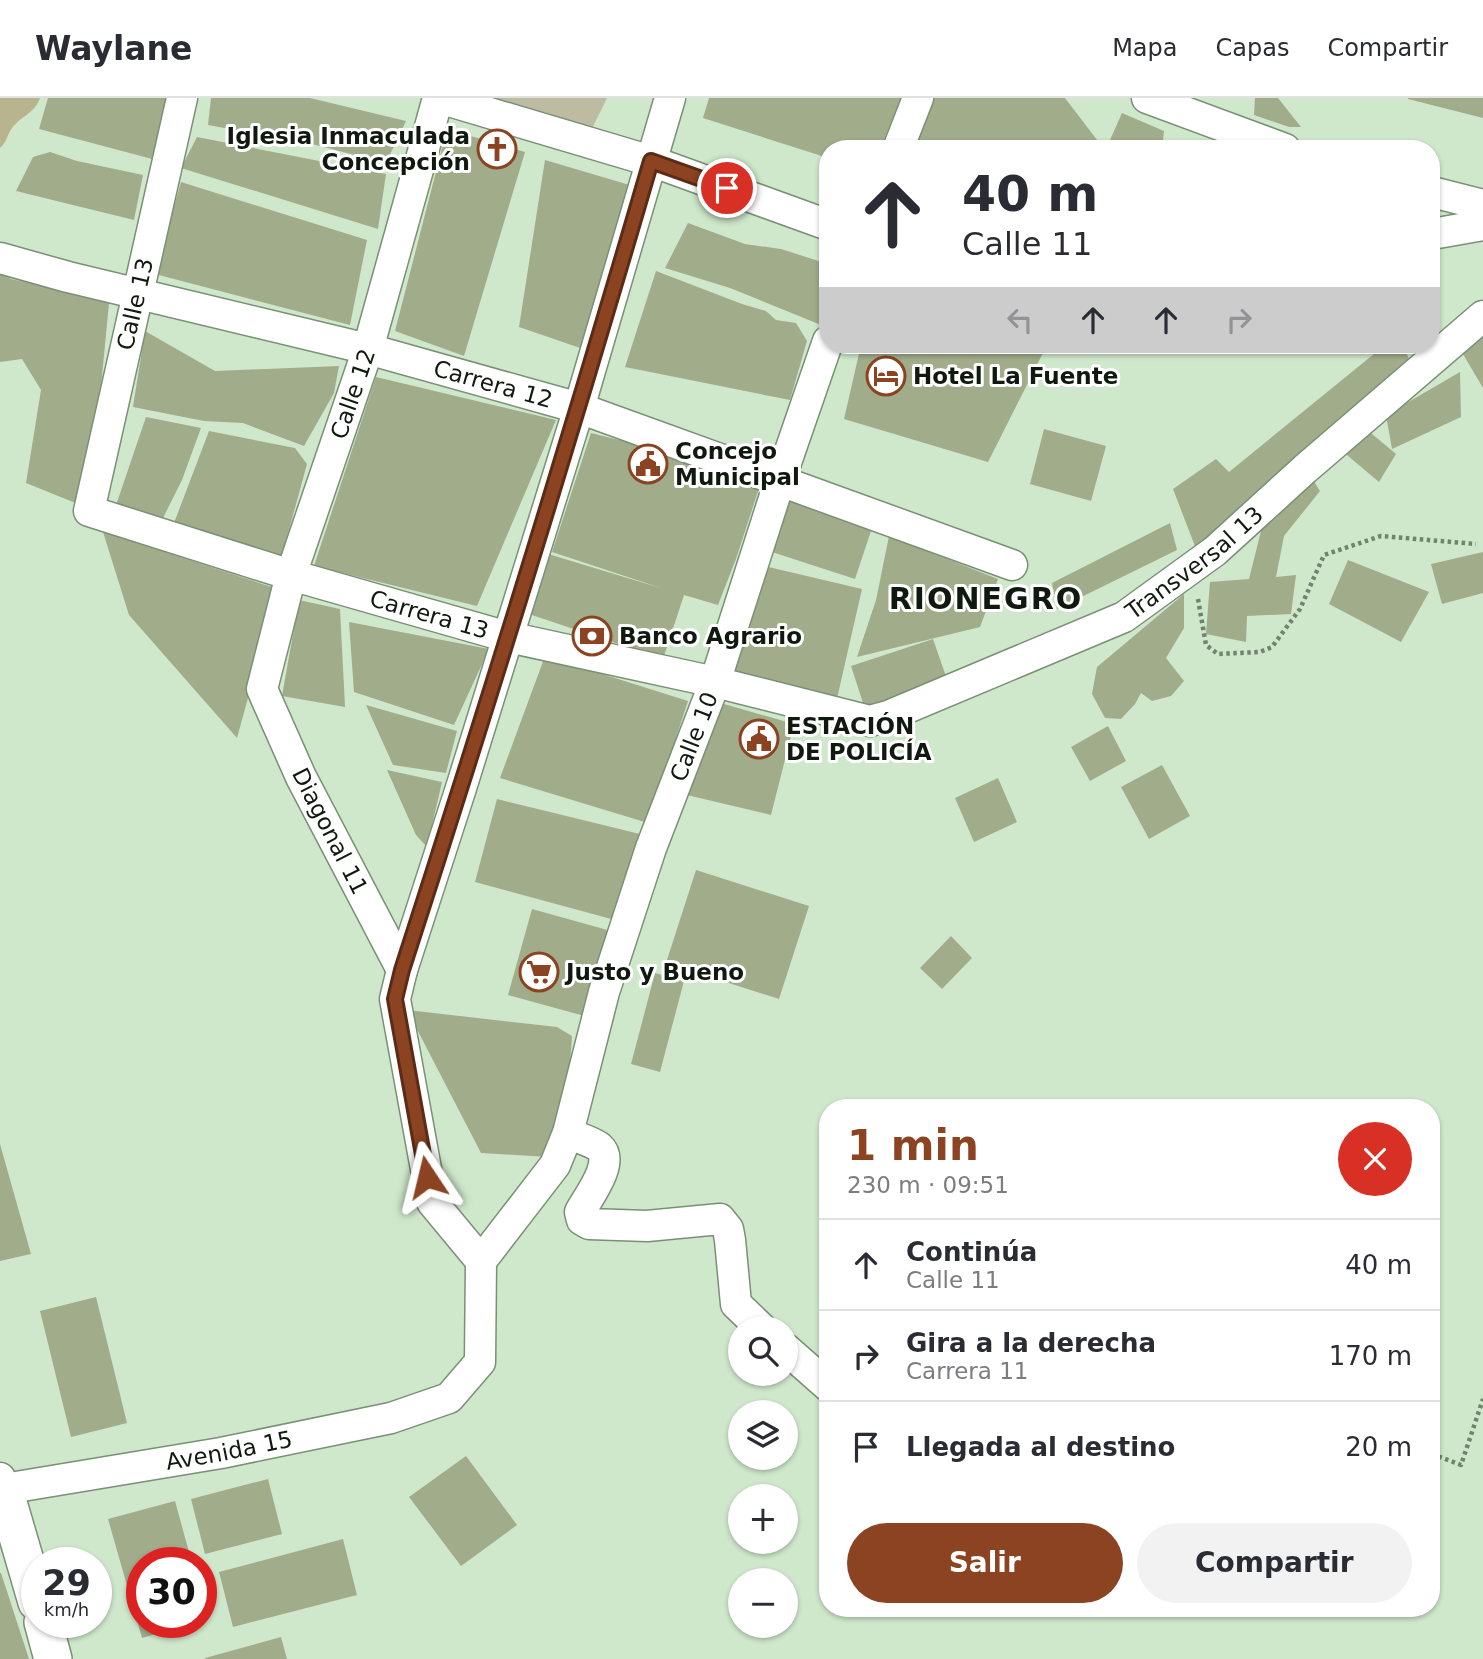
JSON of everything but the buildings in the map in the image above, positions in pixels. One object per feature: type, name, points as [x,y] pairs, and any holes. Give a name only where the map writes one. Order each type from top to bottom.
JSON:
[{"type":"street","name":"Calle 13","points":[[89,511],[182,98]]},
{"type":"street","points":[[439,98],[651,161],[819,222]]},
{"type":"street","name":"Calle 12","points":[[262,689],[291,575],[368,349],[439,98]]},
{"type":"street","points":[[481,1261],[432,1202],[395,999],[579,408],[670,98]]},
{"type":"street","points":[[902,140],[918,98]]},
{"type":"street","points":[[1147,98],[1261,140]]},
{"type":"street","points":[[1440,194],[1483,205]]},
{"type":"street","points":[[1440,233],[1483,225]]},
{"type":"street","name":"Carrera 12","points":[[0,258],[68,277],[368,349],[579,408],[1012,565]]},
{"type":"street","name":"Transversal 13","points":[[1440,352],[1483,316]]},
{"type":"street","name":"Calle 10","points":[[481,1261],[555,1165],[568,1133],[604,992],[651,848],[715,682],[824,354]]},
{"type":"street","name":"Transversal 13","points":[[854,717],[870,721],[888,716],[1124,617],[1215,551],[1325,450],[1438,354]]},
{"type":"street","name":"Carrera 13","points":[[89,511],[291,575],[508,637],[715,682],[854,717]]},
{"type":"street","name":"Diagonal 11","points":[[262,689],[301,777],[402,970]]},
{"type":"street","points":[[568,1133],[599,1147],[605,1157],[604,1168],[580,1212],[582,1220],[589,1224],[647,1226],[720,1219],[730,1240],[736,1304],[748,1316]]},
{"type":"street","name":"Avenida 15","points":[[1,1486],[234,1451],[391,1418],[449,1398],[480,1362],[481,1261]]},
{"type":"street","points":[[798,1360],[819,1378]]},
{"type":"street","points":[[1,1486],[21,1550]]},
{"type":"street","points":[[47,1638],[53,1659]]},
{"type":"path","points":[[1192,568],[1206,645],[1218,654],[1260,652],[1272,647],[1300,609],[1324,555],[1381,536],[1476,544]]},
{"type":"path","points":[[1440,1457],[1461,1465],[1483,1399]]},
{"type":"shaded area","points":[[0,98],[40,98],[35,107],[12,128],[0,148]]},
{"type":"shaded area","points":[[460,98],[607,98],[588,137]]},
{"type":"place","name":"Iglesia Inmaculada Concepción","points":[[497,149]]},
{"type":"place","name":"Hotel La Fuente","points":[[886,376]]},
{"type":"place","name":"Concejo Municipal","points":[[648,464]]},
{"type":"place","name":"Banco Agrario","points":[[592,636]]},
{"type":"place","name":"ESTACIÓN DE POLICÍA","points":[[759,739]]},
{"type":"place","name":"Justo y Bueno","points":[[539,972]]},
{"type":"district","name":"RIONEGRO","points":[[986,598]]},
{"type":"route","points":[[427,1177],[395,999],[402,970],[548,509],[651,161],[727,188]]}]
